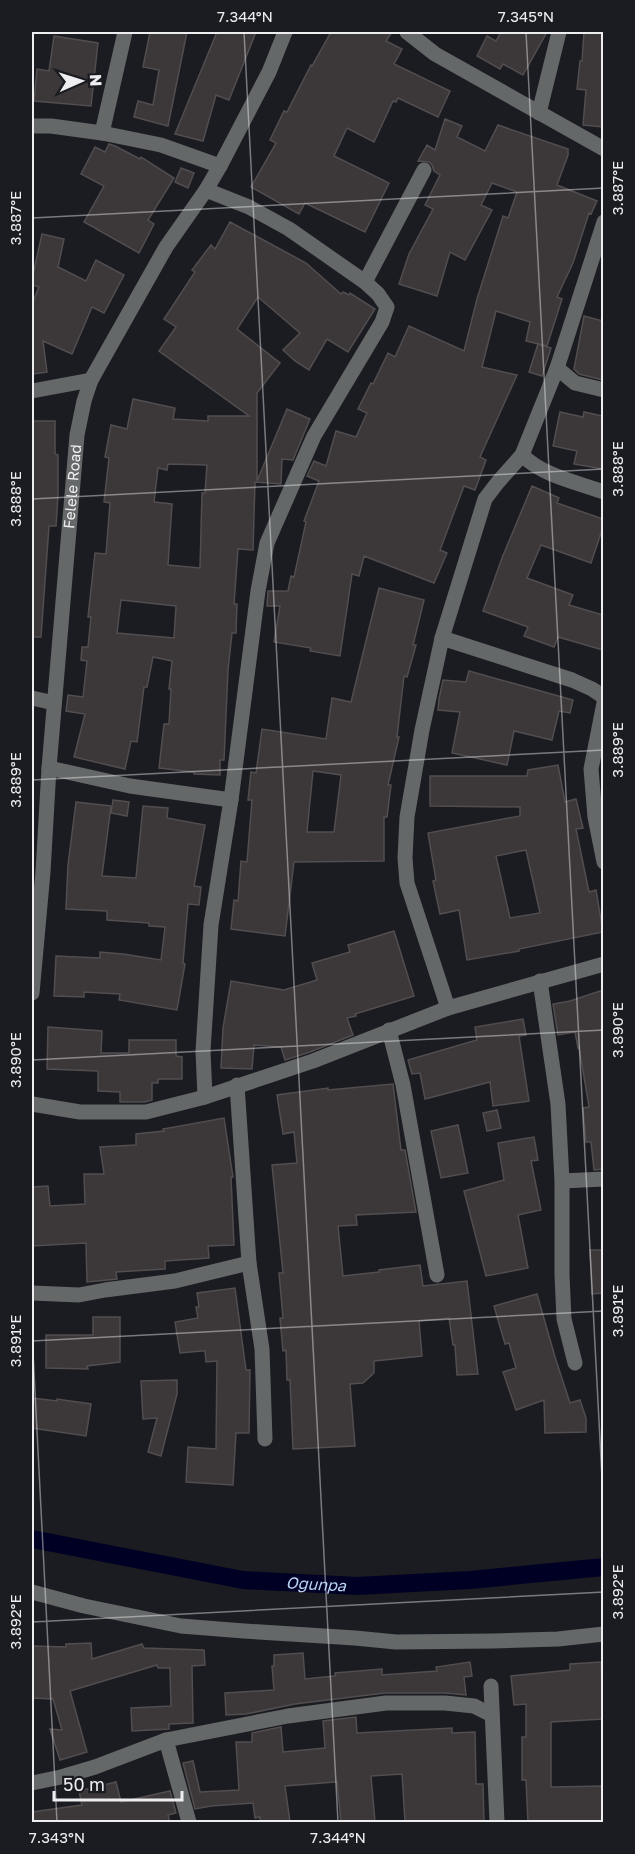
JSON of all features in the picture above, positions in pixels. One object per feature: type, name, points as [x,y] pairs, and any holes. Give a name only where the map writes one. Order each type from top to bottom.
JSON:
[{"type":"street","points":[[102,133],[125,32]]},
{"type":"street","name":"Felele Road","points":[[32,993],[34,935],[43,872],[54,703],[77,435],[84,401],[91,380],[166,247],[220,166],[269,72],[285,32]]},
{"type":"street","points":[[407,32],[435,54],[603,149]]},
{"type":"street","points":[[539,113],[559,32]]},
{"type":"street","points":[[32,126],[51,126],[102,133],[161,145],[220,166]]},
{"type":"street","points":[[365,282],[424,170]]},
{"type":"street","points":[[205,1097],[203,1051],[211,925],[231,800],[258,591],[267,543],[314,436],[382,322],[387,307],[378,294],[365,282],[289,229],[249,207],[206,190]]},
{"type":"street","points":[[448,1008],[407,884],[405,858],[407,817],[422,730],[442,638],[485,499],[522,455],[557,368],[603,222]]},
{"type":"street","points":[[557,368],[575,383],[603,390]]},
{"type":"street","points":[[32,391],[91,380]]},
{"type":"street","points":[[522,455],[540,469],[603,492]]},
{"type":"street","points":[[442,638],[572,680],[603,697]]},
{"type":"street","points":[[32,699],[54,703]]},
{"type":"street","points":[[603,703],[591,769],[595,817],[603,862]]},
{"type":"street","points":[[49,768],[130,786],[231,800]]},
{"type":"street","points":[[32,1104],[80,1112],[147,1112],[205,1097],[313,1061],[448,1008],[603,963]]},
{"type":"street","points":[[540,981],[558,1104],[562,1181],[564,1319],[575,1363]]},
{"type":"street","points":[[388,1030],[404,1085],[436,1275]]},
{"type":"street","points":[[237,1085],[249,1263],[262,1349],[265,1439]]},
{"type":"street","points":[[562,1181],[603,1179]]},
{"type":"street","points":[[32,1293],[79,1295],[175,1281],[249,1263]]},
{"type":"street","points":[[32,1592],[84,1606],[181,1626],[244,1631],[396,1642],[558,1639],[603,1634]]},
{"type":"street","points":[[492,1686],[497,1822]]},
{"type":"street","points":[[32,1783],[61,1778],[166,1740],[288,1716],[386,1703],[445,1703],[474,1706],[492,1715]]},
{"type":"street","points":[[166,1740],[189,1822]]},
{"type":"building","points":[[150,32],[187,32],[168,126],[134,117],[138,101],[153,105],[159,70],[143,67]]},
{"type":"building","points":[[217,32],[256,32],[229,100],[216,95],[203,141],[175,134]]},
{"type":"building","points":[[331,32],[392,32],[386,41],[402,49],[394,64],[450,91],[438,117],[398,98],[396,102],[393,101],[374,142],[347,128],[334,156],[389,183],[365,232],[305,203],[299,214],[251,187],[276,143],[270,140],[284,111],[287,112]]},
{"type":"building","points":[[501,32],[547,32],[523,75],[503,64],[500,69],[477,56],[487,36],[496,41]]},
{"type":"building","points":[[584,32],[603,32],[603,127],[583,125],[586,90],[577,89]]},
{"type":"building","points":[[54,36],[98,43],[91,106],[34,101],[37,69],[49,71]]},
{"type":"building","points":[[445,119],[462,126],[457,137],[485,151],[498,125],[568,149],[557,185],[597,201],[591,214],[589,213],[573,263],[557,297],[562,299],[547,346],[526,341],[530,322],[496,311],[482,367],[517,375],[480,457],[486,460],[475,490],[464,486],[440,550],[447,553],[434,583],[364,556],[359,576],[352,574],[340,656],[310,651],[311,648],[274,642],[280,606],[267,606],[268,591],[288,591],[291,576],[294,577],[306,522],[304,521],[319,481],[307,476],[314,461],[326,466],[336,431],[356,437],[367,413],[358,409],[388,353],[395,357],[409,326],[464,351],[477,299],[503,216],[508,218],[517,192],[492,183],[481,205],[492,210],[465,260],[450,252],[437,296],[399,284],[409,254],[433,209],[425,205],[440,175],[434,171],[429,162],[418,161],[427,145],[435,150]]},
{"type":"building","points":[[109,144],[140,159],[141,157],[174,178],[148,220],[154,224],[139,253],[84,222],[104,186],[81,174],[95,147],[105,152]]},
{"type":"building","points":[[181,168],[194,173],[188,188],[175,182]]},
{"type":"building","points":[[230,222],[306,263],[341,294],[343,292],[349,295],[350,293],[375,309],[348,352],[327,339],[309,370],[283,350],[300,333],[258,297],[237,329],[280,363],[257,393],[257,481],[287,409],[310,419],[293,460],[282,459],[281,484],[255,482],[253,550],[238,549],[234,604],[237,604],[236,633],[232,633],[228,670],[224,760],[220,760],[220,775],[194,774],[194,772],[159,768],[164,724],[169,724],[172,661],[153,657],[147,687],[144,687],[137,742],[131,741],[125,769],[74,757],[85,714],[66,711],[68,695],[83,697],[87,661],[81,660],[82,647],[88,647],[91,617],[88,617],[95,553],[106,554],[110,503],[104,502],[109,458],[105,457],[111,425],[127,429],[133,399],[175,408],[173,419],[208,421],[208,416],[249,416],[159,351],[176,327],[164,319],[195,272],[192,270],[211,245],[215,249]],"holes":[[[168,464],[207,465],[205,493],[202,493],[200,568],[168,565],[172,504],[154,502],[158,468],[167,470]],[[121,600],[176,606],[174,638],[117,633]]]},
{"type":"building","points":[[42,234],[64,239],[58,267],[86,281],[96,260],[124,275],[104,313],[92,307],[72,354],[43,341],[47,372],[33,374],[32,304],[39,287],[32,285],[32,279]]},
{"type":"building","points":[[584,316],[603,321],[603,380],[579,374],[574,369]]},
{"type":"building","points":[[538,344],[551,348],[542,376],[529,372]]},
{"type":"building","points":[[560,412],[583,417],[584,412],[603,416],[603,469],[574,464],[577,451],[553,446]]},
{"type":"building","points":[[32,421],[55,421],[55,454],[58,455],[56,526],[49,526],[41,637],[32,637]]},
{"type":"building","points":[[532,486],[559,498],[557,503],[603,519],[603,527],[591,563],[541,545],[527,578],[573,595],[569,605],[603,615],[603,650],[558,637],[554,647],[524,636],[528,627],[483,611]]},
{"type":"building","points":[[379,588],[424,600],[413,645],[416,645],[407,677],[404,676],[397,737],[399,737],[388,785],[391,785],[387,817],[384,817],[384,861],[294,862],[285,936],[231,929],[234,900],[238,901],[241,861],[247,862],[252,800],[248,800],[251,772],[256,773],[262,729],[326,739],[332,698],[351,702]],"holes":[[[313,771],[341,775],[334,832],[307,832]]]},
{"type":"building","points":[[469,671],[573,700],[570,713],[559,711],[552,740],[514,731],[507,765],[452,753],[460,712],[438,710],[439,699],[443,680],[466,682]]},
{"type":"building","points":[[558,765],[565,802],[576,799],[583,828],[576,829],[589,892],[596,890],[603,932],[467,960],[459,910],[440,914],[433,881],[436,880],[428,833],[520,816],[520,807],[430,806],[430,776],[527,776],[528,770]],"holes":[[[526,850],[540,913],[510,918],[496,856]]]},
{"type":"building","points":[[113,800],[129,802],[127,816],[111,813]]},
{"type":"building","points":[[76,802],[111,806],[102,876],[136,878],[143,806],[168,808],[167,818],[205,825],[194,886],[201,887],[199,905],[188,904],[183,963],[185,964],[177,1010],[119,1000],[120,994],[84,992],[84,997],[54,996],[56,956],[100,958],[100,952],[161,960],[165,927],[149,926],[149,923],[107,920],[107,911],[66,909],[68,865]]},
{"type":"building","points":[[394,931],[414,996],[347,1018],[353,1035],[310,1052],[285,1060],[281,1047],[254,1045],[252,1069],[221,1068],[223,1028],[231,981],[284,990],[317,980],[312,963],[350,952],[348,945]]},
{"type":"building","points":[[603,990],[603,1169],[594,1170],[591,1142],[586,1142],[583,1108],[589,1107],[579,1047],[575,1032],[558,1035],[553,1004]]},
{"type":"building","points":[[523,1019],[526,1035],[519,1036],[529,1101],[493,1106],[490,1082],[425,1099],[420,1073],[412,1074],[408,1060],[477,1040],[475,1027]]},
{"type":"building","points":[[48,1027],[102,1031],[101,1053],[129,1053],[129,1040],[176,1040],[176,1056],[182,1057],[182,1079],[158,1079],[158,1083],[152,1083],[152,1100],[120,1102],[120,1092],[98,1091],[98,1071],[47,1069]]},
{"type":"building","points":[[393,1084],[401,1150],[405,1150],[416,1212],[356,1215],[357,1225],[338,1226],[343,1276],[420,1265],[423,1286],[467,1281],[478,1374],[457,1375],[455,1345],[453,1345],[449,1318],[419,1321],[422,1356],[374,1361],[374,1373],[363,1383],[350,1384],[355,1446],[293,1449],[290,1380],[287,1380],[286,1350],[283,1351],[280,1318],[283,1318],[279,1273],[283,1273],[272,1165],[297,1163],[294,1132],[283,1134],[277,1095],[328,1088],[328,1090]]},
{"type":"building","points":[[497,1110],[501,1128],[487,1131],[483,1113]]},
{"type":"building","points":[[224,1118],[233,1177],[231,1177],[234,1245],[208,1246],[209,1258],[165,1261],[165,1269],[116,1272],[117,1279],[87,1282],[86,1243],[32,1246],[32,1187],[48,1186],[50,1206],[85,1204],[84,1174],[104,1174],[100,1147],[136,1145],[136,1134],[164,1131],[163,1129]]},
{"type":"building","points":[[458,1125],[468,1173],[441,1178],[431,1131]]},
{"type":"building","points":[[534,1137],[538,1160],[531,1161],[541,1210],[518,1215],[528,1268],[486,1276],[464,1191],[504,1180],[498,1143]]},
{"type":"building","points":[[590,1250],[603,1250],[603,1293],[592,1294]]},
{"type":"building","points":[[235,1288],[246,1370],[250,1370],[249,1433],[236,1433],[233,1485],[186,1482],[188,1447],[216,1449],[217,1361],[206,1362],[205,1351],[180,1353],[175,1322],[198,1318],[197,1293]]},
{"type":"building","points":[[537,1294],[570,1403],[580,1400],[586,1418],[586,1432],[545,1433],[544,1400],[516,1410],[503,1372],[516,1368],[509,1343],[505,1344],[494,1306]]},
{"type":"building","points":[[93,1317],[120,1317],[120,1362],[87,1366],[88,1369],[46,1368],[46,1335],[93,1335]]},
{"type":"building","points":[[177,1380],[177,1394],[161,1456],[148,1452],[157,1418],[143,1419],[141,1381]]},
{"type":"building","points":[[32,1398],[91,1404],[86,1436],[32,1428]]},
{"type":"building","points":[[91,1643],[92,1659],[142,1644],[144,1648],[204,1650],[205,1665],[192,1666],[193,1723],[169,1724],[169,1729],[132,1731],[131,1708],[171,1706],[170,1668],[158,1668],[157,1665],[70,1691],[87,1752],[60,1760],[50,1729],[62,1730],[53,1699],[32,1698],[32,1646],[66,1647],[66,1644]]},
{"type":"building","points":[[303,1653],[305,1679],[335,1676],[335,1673],[382,1669],[382,1675],[437,1671],[436,1667],[470,1662],[472,1676],[464,1677],[466,1695],[385,1693],[226,1715],[225,1693],[274,1690],[272,1666],[274,1666],[274,1655]]},
{"type":"building","points":[[601,1662],[603,1719],[551,1722],[551,1787],[603,1786],[603,1822],[528,1822],[526,1780],[522,1780],[522,1737],[526,1737],[526,1704],[514,1705],[511,1676],[570,1670],[570,1664]]},
{"type":"building","points":[[356,1717],[357,1733],[452,1728],[452,1733],[475,1732],[476,1784],[483,1784],[484,1822],[405,1822],[402,1774],[371,1776],[375,1822],[341,1822],[337,1782],[285,1786],[290,1822],[260,1822],[260,1817],[255,1818],[253,1803],[195,1809],[183,1763],[193,1761],[200,1792],[239,1790],[236,1742],[252,1742],[252,1733],[281,1727],[283,1752],[325,1748],[323,1721]]},
{"type":"building","points":[[116,1782],[121,1802],[170,1791],[176,1813],[168,1815],[170,1822],[32,1822],[32,1812],[82,1805],[79,1791]]},
{"type":"waterway","name":"Ogunpa","points":[[32,1539],[243,1580],[357,1586],[470,1580],[604,1567]]}]
